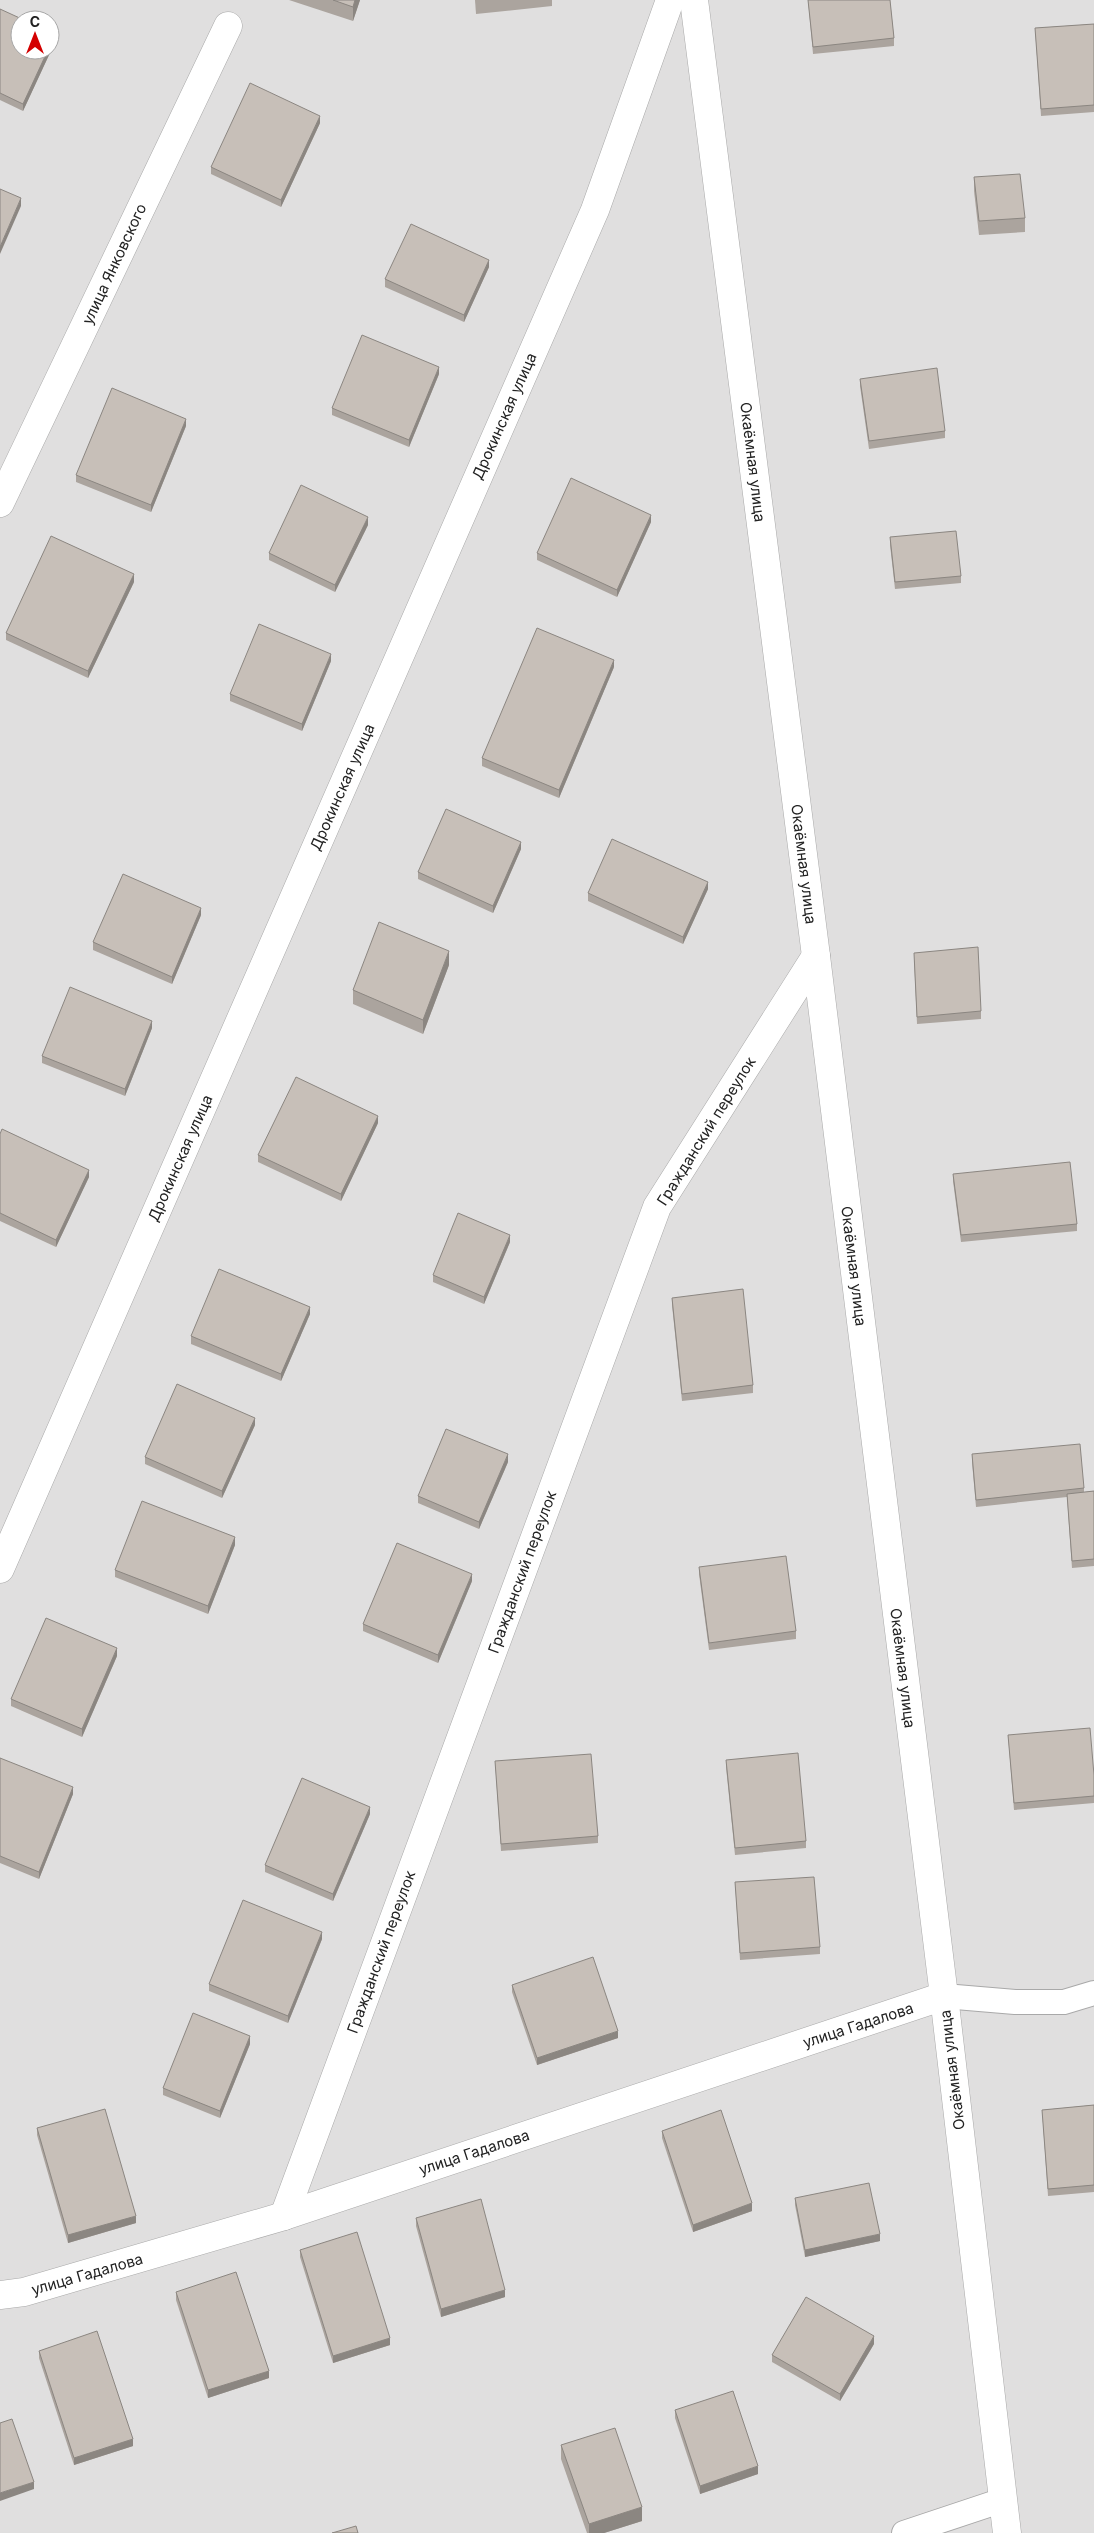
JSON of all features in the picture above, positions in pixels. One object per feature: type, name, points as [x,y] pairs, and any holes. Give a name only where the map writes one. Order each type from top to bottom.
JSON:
[{"type":"street","name":"Дрокинская улица","points":[[0,1569],[595,210],[670,0]]},
{"type":"street","name":"Окаёмная улица","points":[[694,0],[816,956],[944,1996],[1007,2533]]},
{"type":"street","name":"улица Янковского","points":[[0,503],[228,26]]},
{"type":"street","name":"Гражданский переулок","points":[[284,2216],[657,1207],[816,956]]},
{"type":"street","name":"улица Гадалова","points":[[0,2295],[24,2292],[284,2216],[944,1996]]},
{"type":"lane","points":[[944,1996],[1015,2002],[1064,2002],[1094,1993]]},
{"type":"lane","points":[[904,2533],[1003,2500]]},
{"type":"shaded area","points":[[0,0],[1094,0],[1094,2533],[0,2533]]},
{"type":"building","points":[[333,0],[355,0],[353,7]]},
{"type":"building","points":[[808,0],[890,0],[894,38],[813,47]]},
{"type":"building","points":[[0,9],[10,14],[10,60],[43,60],[23,104],[0,93]]},
{"type":"building","points":[[1094,24],[1094,105],[1041,109],[1035,28]]},
{"type":"building","points":[[250,83],[320,116],[281,200],[211,167]]},
{"type":"building","points":[[1020,174],[1025,218],[979,221],[974,177]]},
{"type":"building","points":[[0,189],[21,198],[0,247]]},
{"type":"building","points":[[411,224],[489,260],[464,315],[385,279]]},
{"type":"building","points":[[362,335],[439,367],[409,440],[332,408]]},
{"type":"building","points":[[937,368],[945,431],[869,441],[860,379]]},
{"type":"building","points":[[112,388],[186,419],[151,505],[76,475]]},
{"type":"building","points":[[571,478],[651,515],[617,590],[537,553]]},
{"type":"building","points":[[301,485],[368,517],[335,585],[269,553]]},
{"type":"building","points":[[956,531],[961,576],[895,582],[890,537]]},
{"type":"building","points":[[51,536],[134,574],[88,671],[6,633]]},
{"type":"building","points":[[259,624],[331,654],[302,724],[230,694]]},
{"type":"building","points":[[537,628],[614,660],[559,790],[482,758]]},
{"type":"building","points":[[446,809],[521,842],[493,906],[418,872]]},
{"type":"building","points":[[612,839],[708,882],[683,937],[588,893]]},
{"type":"building","points":[[123,874],[201,908],[172,977],[93,942]]},
{"type":"building","points":[[379,922],[449,951],[423,1020],[353,990]]},
{"type":"building","points":[[978,947],[981,1011],[917,1017],[914,953]]},
{"type":"building","points":[[70,987],[152,1021],[125,1089],[42,1056]]},
{"type":"building","points":[[296,1077],[378,1116],[341,1194],[258,1155]]},
{"type":"building","points":[[2,1129],[89,1170],[56,1240],[0,1213],[0,1134]]},
{"type":"building","points":[[1070,1162],[1077,1224],[961,1235],[953,1174]]},
{"type":"building","points":[[458,1213],[510,1235],[484,1297],[433,1275]]},
{"type":"building","points":[[219,1269],[310,1307],[281,1374],[191,1336]]},
{"type":"building","points":[[743,1289],[753,1385],[682,1394],[672,1298]]},
{"type":"building","points":[[177,1384],[255,1418],[222,1491],[145,1457]]},
{"type":"building","points":[[446,1429],[508,1454],[479,1522],[418,1496]]},
{"type":"building","points":[[1080,1444],[1084,1488],[976,1500],[972,1454]]},
{"type":"building","points":[[1094,1491],[1094,1559],[1072,1561],[1067,1494]]},
{"type":"building","points":[[142,1501],[235,1537],[208,1606],[115,1570]]},
{"type":"building","points":[[397,1543],[472,1574],[438,1655],[363,1624]]},
{"type":"building","points":[[786,1556],[796,1631],[709,1643],[699,1567]]},
{"type":"building","points":[[46,1618],[117,1648],[82,1729],[11,1699]]},
{"type":"building","points":[[1090,1728],[1094,1796],[1014,1803],[1008,1735]]},
{"type":"building","points":[[798,1753],[806,1841],[735,1848],[726,1760]]},
{"type":"building","points":[[591,1754],[598,1836],[501,1844],[495,1761]]},
{"type":"building","points":[[0,1758],[73,1787],[39,1872],[0,1856]]},
{"type":"building","points":[[302,1778],[370,1807],[333,1894],[265,1865]]},
{"type":"building","points":[[814,1877],[820,1947],[740,1953],[735,1882]]},
{"type":"building","points":[[243,1900],[322,1932],[288,2016],[209,1984]]},
{"type":"building","points":[[593,1957],[618,2031],[537,2058],[512,1985]]},
{"type":"building","points":[[193,2013],[250,2036],[220,2111],[163,2088]]},
{"type":"building","points":[[1094,2105],[1094,2185],[1048,2189],[1042,2110]]},
{"type":"building","points":[[105,2109],[136,2216],[68,2235],[37,2128]]},
{"type":"building","points":[[721,2110],[752,2203],[693,2225],[662,2131]]},
{"type":"building","points":[[869,2183],[880,2234],[805,2250],[795,2198]]},
{"type":"building","points":[[481,2199],[505,2290],[441,2309],[416,2218]]},
{"type":"building","points":[[357,2232],[390,2338],[333,2356],[300,2250]]},
{"type":"building","points":[[236,2272],[269,2371],[208,2390],[176,2292]]},
{"type":"building","points":[[806,2297],[874,2336],[840,2394],[772,2355]]},
{"type":"building","points":[[97,2331],[133,2439],[74,2458],[39,2351]]},
{"type":"building","points":[[733,2391],[758,2466],[700,2486],[675,2410]]},
{"type":"building","points":[[12,2419],[34,2482],[0,2493],[0,2423]]},
{"type":"building","points":[[615,2428],[642,2507],[589,2524],[561,2445]]},
{"type":"building","points":[[356,2526],[358,2533],[332,2533]]}]
